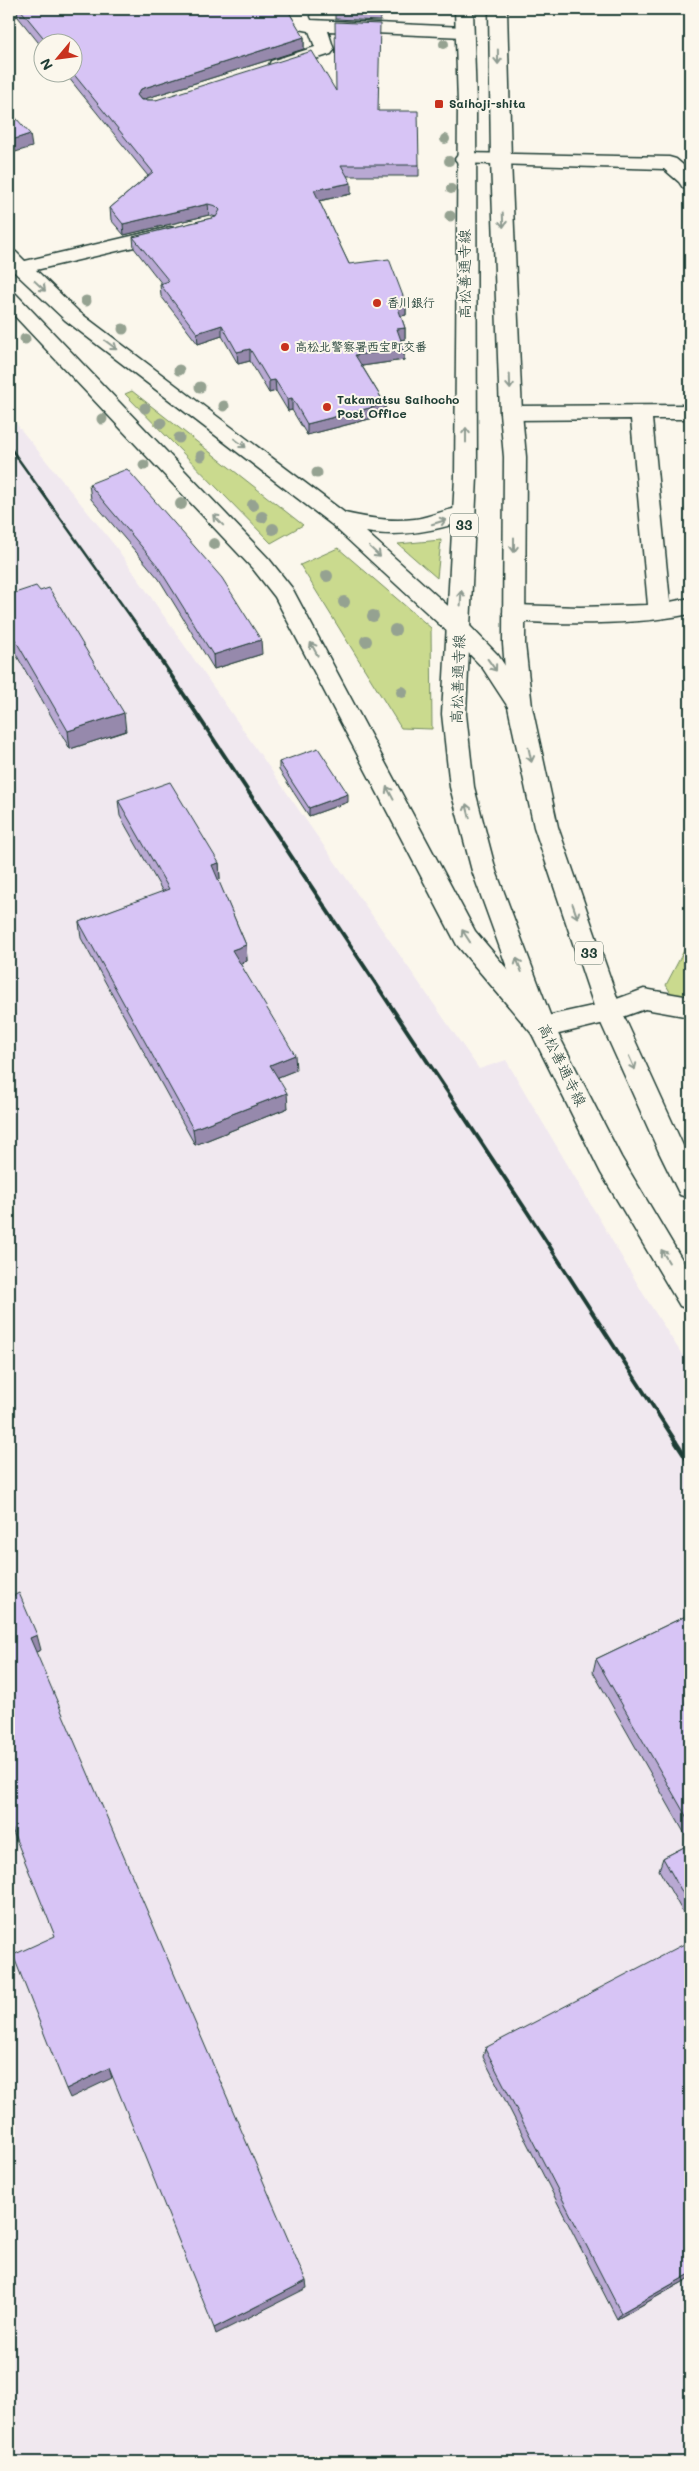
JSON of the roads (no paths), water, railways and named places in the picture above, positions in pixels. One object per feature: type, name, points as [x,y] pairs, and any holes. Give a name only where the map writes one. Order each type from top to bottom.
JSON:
[{"type":"main road","points":[[9,12],[24,9]]},
{"type":"main road","points":[[297,9],[305,25],[464,32]]},
{"type":"main road","name":"高松善通寺線","points":[[464,9],[467,104],[465,159],[464,514],[454,714],[462,787],[484,871],[542,1028],[612,1165],[690,1298]]},
{"type":"main road","name":"33","points":[[498,9],[501,160],[511,413],[515,457],[514,613],[520,708],[546,827],[609,1012],[670,1150],[690,1187]]},
{"type":"main road","points":[[260,70],[325,50],[317,26]]},
{"type":"main road","points":[[465,159],[669,162],[688,179],[690,184]]},
{"type":"main road","points":[[15,262],[189,228]]},
{"type":"main road","points":[[15,262],[72,316],[339,519],[459,629],[490,661],[520,708]]},
{"type":"main road","points":[[9,298],[260,564],[284,593],[466,938],[542,1028],[609,1012],[644,999],[690,1007]]},
{"type":"main road","points":[[641,412],[660,612]]},
{"type":"main road","points":[[511,413],[690,412]]},
{"type":"main road","points":[[339,519],[379,528],[408,529],[464,514]]},
{"type":"main road","points":[[514,613],[554,615],[660,612],[690,606]]},
{"type":"railway","points":[[9,446],[143,634]]},
{"type":"railway","points":[[143,633],[528,1213],[676,1442]]},
{"type":"railway","points":[[675,1441],[690,1464]]},
{"type":"place","name":"Saihoji-shita","points":[[439,104]]},
{"type":"place","name":"香川銀行","points":[[377,303]]},
{"type":"place","name":"高松北警察署西宝町交番","points":[[285,347]]},
{"type":"place","name":"Takamatsu Saihocho Post Office","points":[[327,407]]}]
